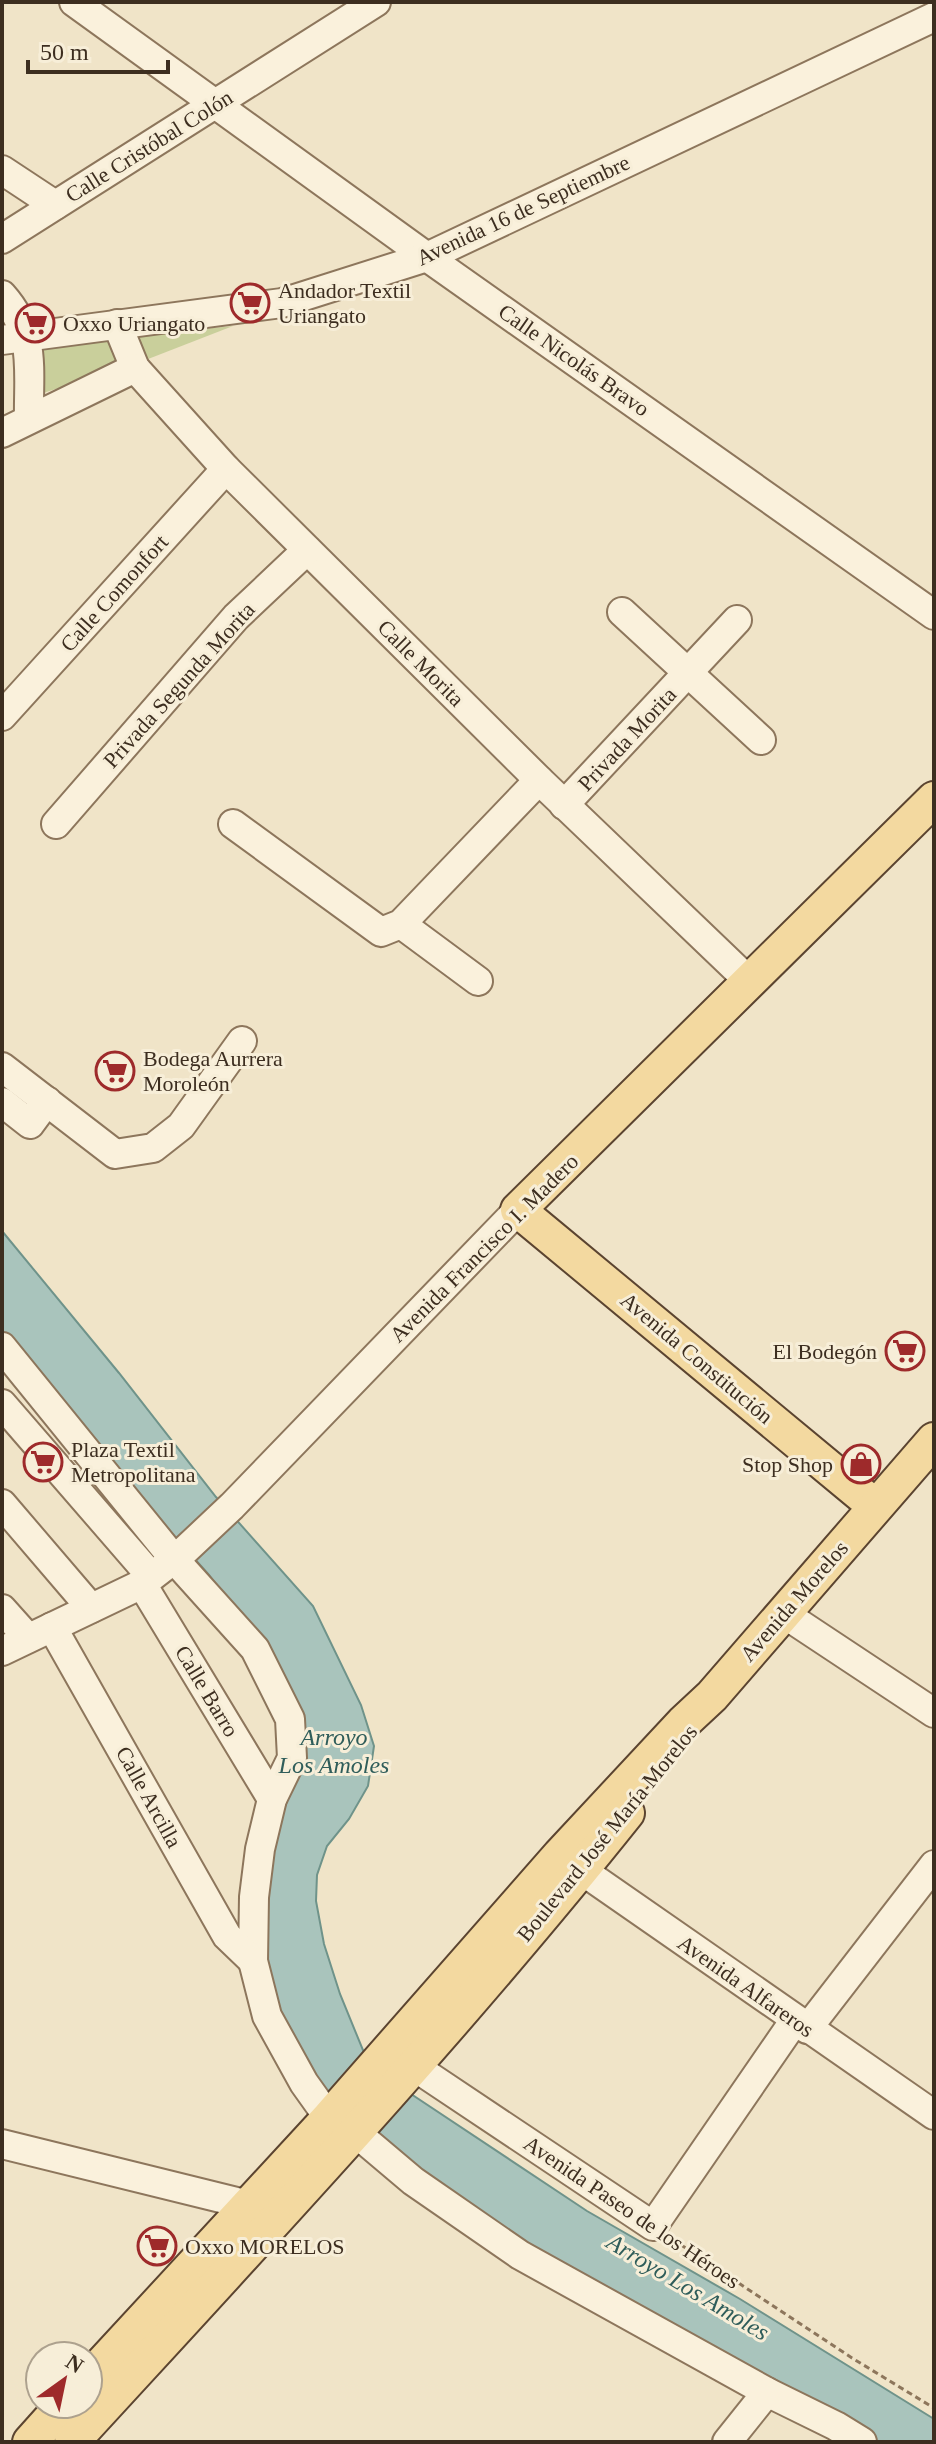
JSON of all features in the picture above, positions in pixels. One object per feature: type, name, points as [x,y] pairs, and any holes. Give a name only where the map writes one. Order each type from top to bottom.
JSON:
[{"type":"main road","name":"Avenida Francisco I. Madero","points":[[518,1210],[934,799]]},
{"type":"main road","name":"Avenida Constitución","points":[[518,1210],[875,1506]]},
{"type":"main road","name":"Avenida Morelos","points":[[712,1696],[934,1440]]},
{"type":"main road","name":"Boulevard José María Morelos","points":[[72,2442],[261,2213],[399,2067],[570,1863],[695,1729],[712,1696]]},
{"type":"main road","name":"Boulevard José María Morelos","points":[[104,2364],[261,2213]]},
{"type":"main road","points":[[30,2442],[50,2420]]},
{"type":"street","name":"Calle Nicolás Bravo","points":[[74,2],[427,257],[934,615]]},
{"type":"street","name":"Calle Cristóbal Colón","points":[[2,239],[376,2]]},
{"type":"street","name":"Avenida 16 de Septiembre","points":[[14,338],[282,303],[427,257],[934,17]]},
{"type":"street","points":[[2,170],[55,205]]},
{"type":"street","points":[[2,295],[17,313],[14,338],[29,419]]},
{"type":"street","name":"Calle Morita","points":[[117,324],[135,368],[226,469],[564,805],[751,983]]},
{"type":"street","points":[[2,433],[135,368]]},
{"type":"street","name":"Calle Comonfort","points":[[2,716],[226,469]]},
{"type":"street","name":"Privada Segunda Morita","points":[[56,824],[236,617],[307,550]]},
{"type":"street","name":"Privada Morita","points":[[622,612],[761,740]]},
{"type":"street","name":"Privada Morita","points":[[564,805],[737,620]]},
{"type":"street","points":[[233,824],[381,932],[401,924],[539,780]]},
{"type":"street","points":[[401,924],[478,981]]},
{"type":"street","points":[[2,1067],[115,1154],[153,1148],[181,1126],[242,1041]]},
{"type":"street","points":[[2,1102],[30,1124],[47,1101]]},
{"type":"street","name":"Avenida Francisco I. Madero","points":[[2,1651],[146,1580],[178,1556],[232,1506],[518,1210]]},
{"type":"street","points":[[2,1347],[255,1649],[290,1719],[292,1758],[272,1799],[260,1849],[254,1897],[253,1961],[267,2016],[304,2083],[413,2181],[520,2255],[862,2442]]},
{"type":"street","name":"Calle Barro","points":[[2,1404],[146,1580],[272,1799]]},
{"type":"street","points":[[2,1504],[91,1608]]},
{"type":"street","name":"Calle Arcilla","points":[[2,1609],[40,1633],[227,1936],[253,1961]]},
{"type":"street","points":[[783,1613],[934,1713]]},
{"type":"street","name":"Avenida Alfareros","points":[[570,1863],[934,2115]]},
{"type":"street","points":[[653,2226],[801,2025],[934,1865]]},
{"type":"street","name":"Avenida Paseo de los Héroes","points":[[399,2067],[653,2226]]},
{"type":"street","points":[[2,2144],[261,2213]]},
{"type":"street","points":[[727,2442],[767,2392]]},
{"type":"path","name":"Avenida Paseo de los Héroes","points":[[653,2226],[852,2358],[934,2408]]},
{"type":"green space","points":[[233,326],[143,361],[37,395],[32,346]]},
{"type":"water","name":"Arroyo Los Amoles","points":[[2,1231],[216,1497],[313,1606],[361,1705],[374,1746],[368,1786],[349,1819],[327,1846],[317,1875],[316,1901],[324,1944],[340,1994],[367,2060],[399,2086],[587,2211],[740,2299],[934,2419],[934,2442],[876,2442],[459,2211],[300,2070],[270,2018],[258,1898],[295,1760],[260,1644],[209,1575],[2,1343]]},
{"type":"place","name":"Andador Textil Uriangato","points":[[250,303]]},
{"type":"place","name":"Oxxo Uriangato","points":[[35,323]]},
{"type":"place","name":"Bodega Aurrera Moroleón","points":[[115,1071]]},
{"type":"place","name":"El Bodegón","points":[[905,1351]]},
{"type":"place","name":"Plaza Textil Metropolitana","points":[[43,1462]]},
{"type":"place","name":"Stop Shop","points":[[861,1464]]},
{"type":"place","name":"Oxxo MORELOS","points":[[157,2246]]}]
